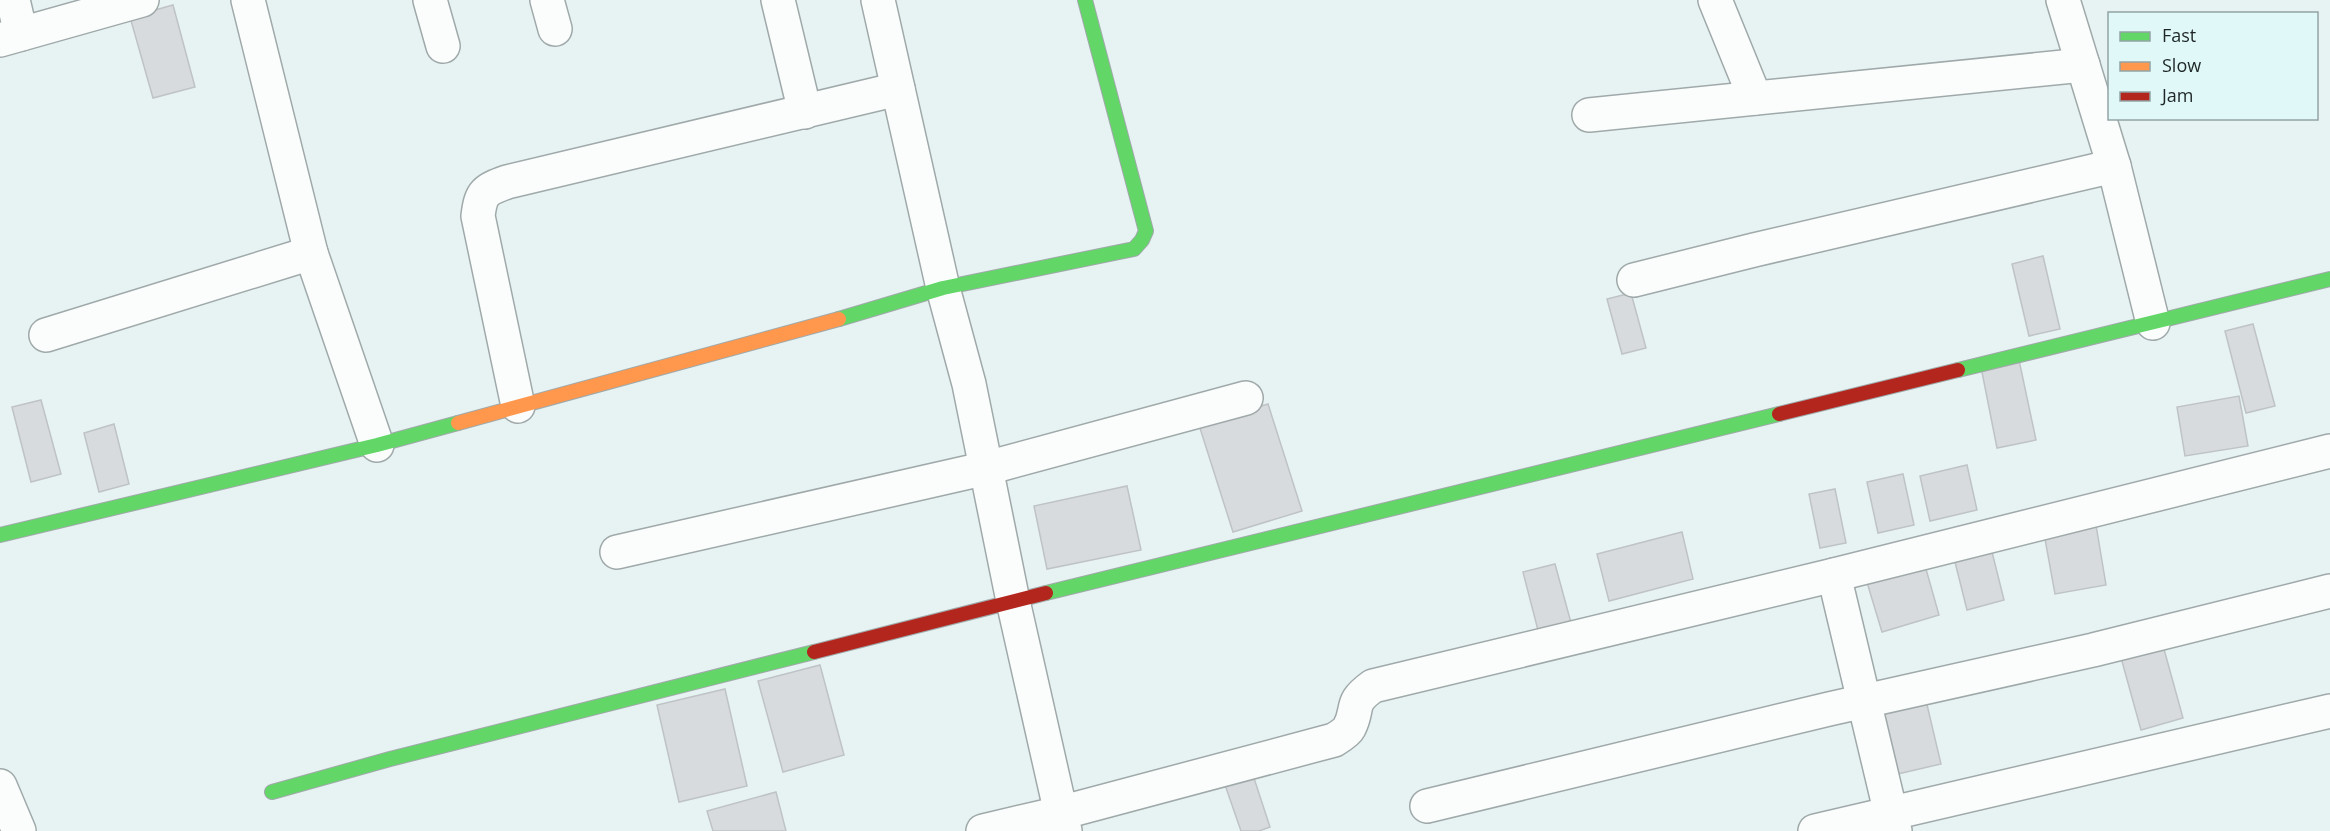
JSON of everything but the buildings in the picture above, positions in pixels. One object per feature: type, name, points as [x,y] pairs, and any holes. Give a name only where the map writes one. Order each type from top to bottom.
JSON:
[{"type":"street","points":[[13,0],[11,37],[142,0]]},
{"type":"street","points":[[248,0],[311,253],[377,445]]},
{"type":"street","points":[[430,0],[443,46]]},
{"type":"street","points":[[778,0],[805,112]]},
{"type":"street","points":[[878,0],[943,288],[969,384],[1012,601],[1063,822]]},
{"type":"street","points":[[0,535],[377,445],[822,324],[943,288],[1134,249],[1146,231],[1085,0]]},
{"type":"street","points":[[1715,0],[1755,98]]},
{"type":"street","points":[[2063,0],[2114,166],[2153,323]]},
{"type":"street","points":[[1589,115],[2083,65]]},
{"type":"street","points":[[518,406],[478,216],[480,198],[488,189],[507,182],[898,89]]},
{"type":"street","points":[[1634,280],[2114,166]]},
{"type":"street","points":[[46,334],[311,253]]},
{"type":"street","points":[[272,792],[390,759],[1012,601],[2330,279]]},
{"type":"street","points":[[617,552],[987,468],[1246,398]]},
{"type":"street","points":[[983,831],[1063,822],[1334,740],[1349,729],[1354,707],[1360,695],[1372,686],[1834,575],[2330,451]]},
{"type":"street","points":[[1834,575],[1893,822]]},
{"type":"street","points":[[1427,806],[1865,701],[2093,650],[2330,591]]},
{"type":"street","points":[[1815,831],[1893,822],[2330,711]]},
{"type":"street","points":[[0,786],[19,831]]},
{"type":"traffic: fast","points":[[839,319],[943,288],[1134,249],[1142,240],[1146,231],[1085,0]]},
{"type":"traffic: fast","points":[[1958,370],[2330,279]]},
{"type":"traffic: fast","points":[[1046,593],[1779,414]]},
{"type":"traffic: fast","points":[[0,535],[377,445],[458,423]]},
{"type":"traffic: fast","points":[[272,792],[390,759],[814,652]]},
{"type":"traffic: slow","points":[[458,423],[839,319]]},
{"type":"traffic: jam","points":[[1779,414],[1958,370]]},
{"type":"traffic: jam","points":[[814,652],[1046,593]]}]
